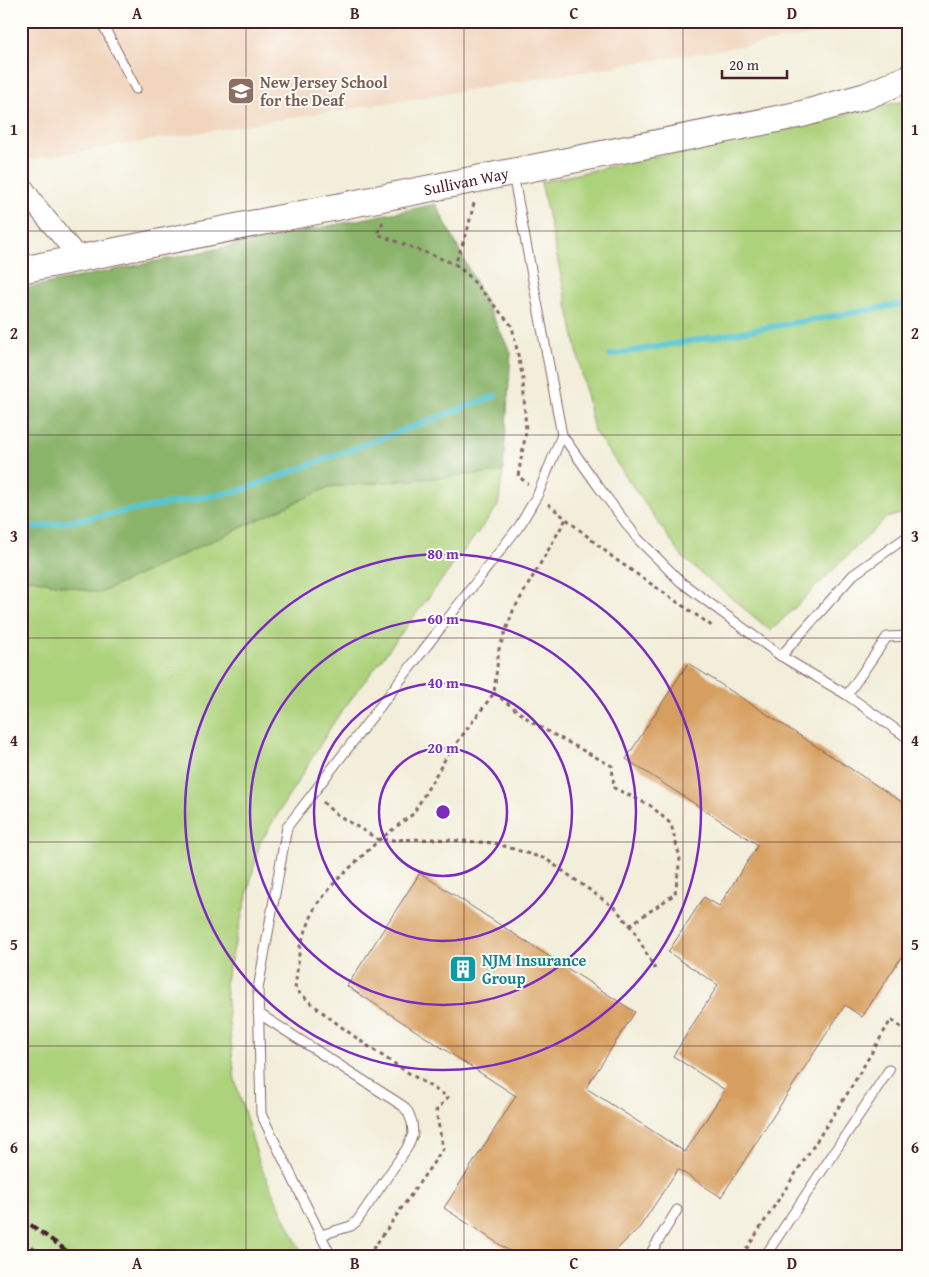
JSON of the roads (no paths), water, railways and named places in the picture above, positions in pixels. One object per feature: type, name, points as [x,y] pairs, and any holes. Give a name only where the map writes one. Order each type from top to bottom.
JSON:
[{"type":"main road","name":"Sullivan Way","points":[[21,270],[802,114],[866,96],[908,78]]},
{"type":"street","points":[[21,184],[37,207],[79,258]]},
{"type":"lane","points":[[101,21],[136,89]]},
{"type":"lane","points":[[512,172],[562,435],[638,538],[681,582],[781,656],[847,695],[908,738]]},
{"type":"lane","points":[[331,1256],[262,1114],[258,989],[287,827],[520,525],[538,494],[562,435]]},
{"type":"lane","points":[[781,656],[853,575],[908,536]]},
{"type":"lane","points":[[847,695],[888,638],[908,636]]},
{"type":"lane","points":[[258,1013],[402,1106],[408,1112],[412,1122],[413,1134],[407,1148],[357,1221],[351,1226],[321,1235]]},
{"type":"lane","points":[[765,1256],[889,1070]]},
{"type":"lane","points":[[649,1256],[677,1210]]},
{"type":"waterway","points":[[610,355],[908,303]]},
{"type":"waterway","points":[[21,530],[239,491],[495,396]]},
{"type":"railway","points":[[21,1218],[74,1256]]},
{"type":"railway","points":[[21,1240],[44,1256]]},
{"type":"place","name":"New Jersey School for the Deaf","points":[[241,91]]},
{"type":"place","name":"NJM Insurance Group","points":[[463,969]]}]
